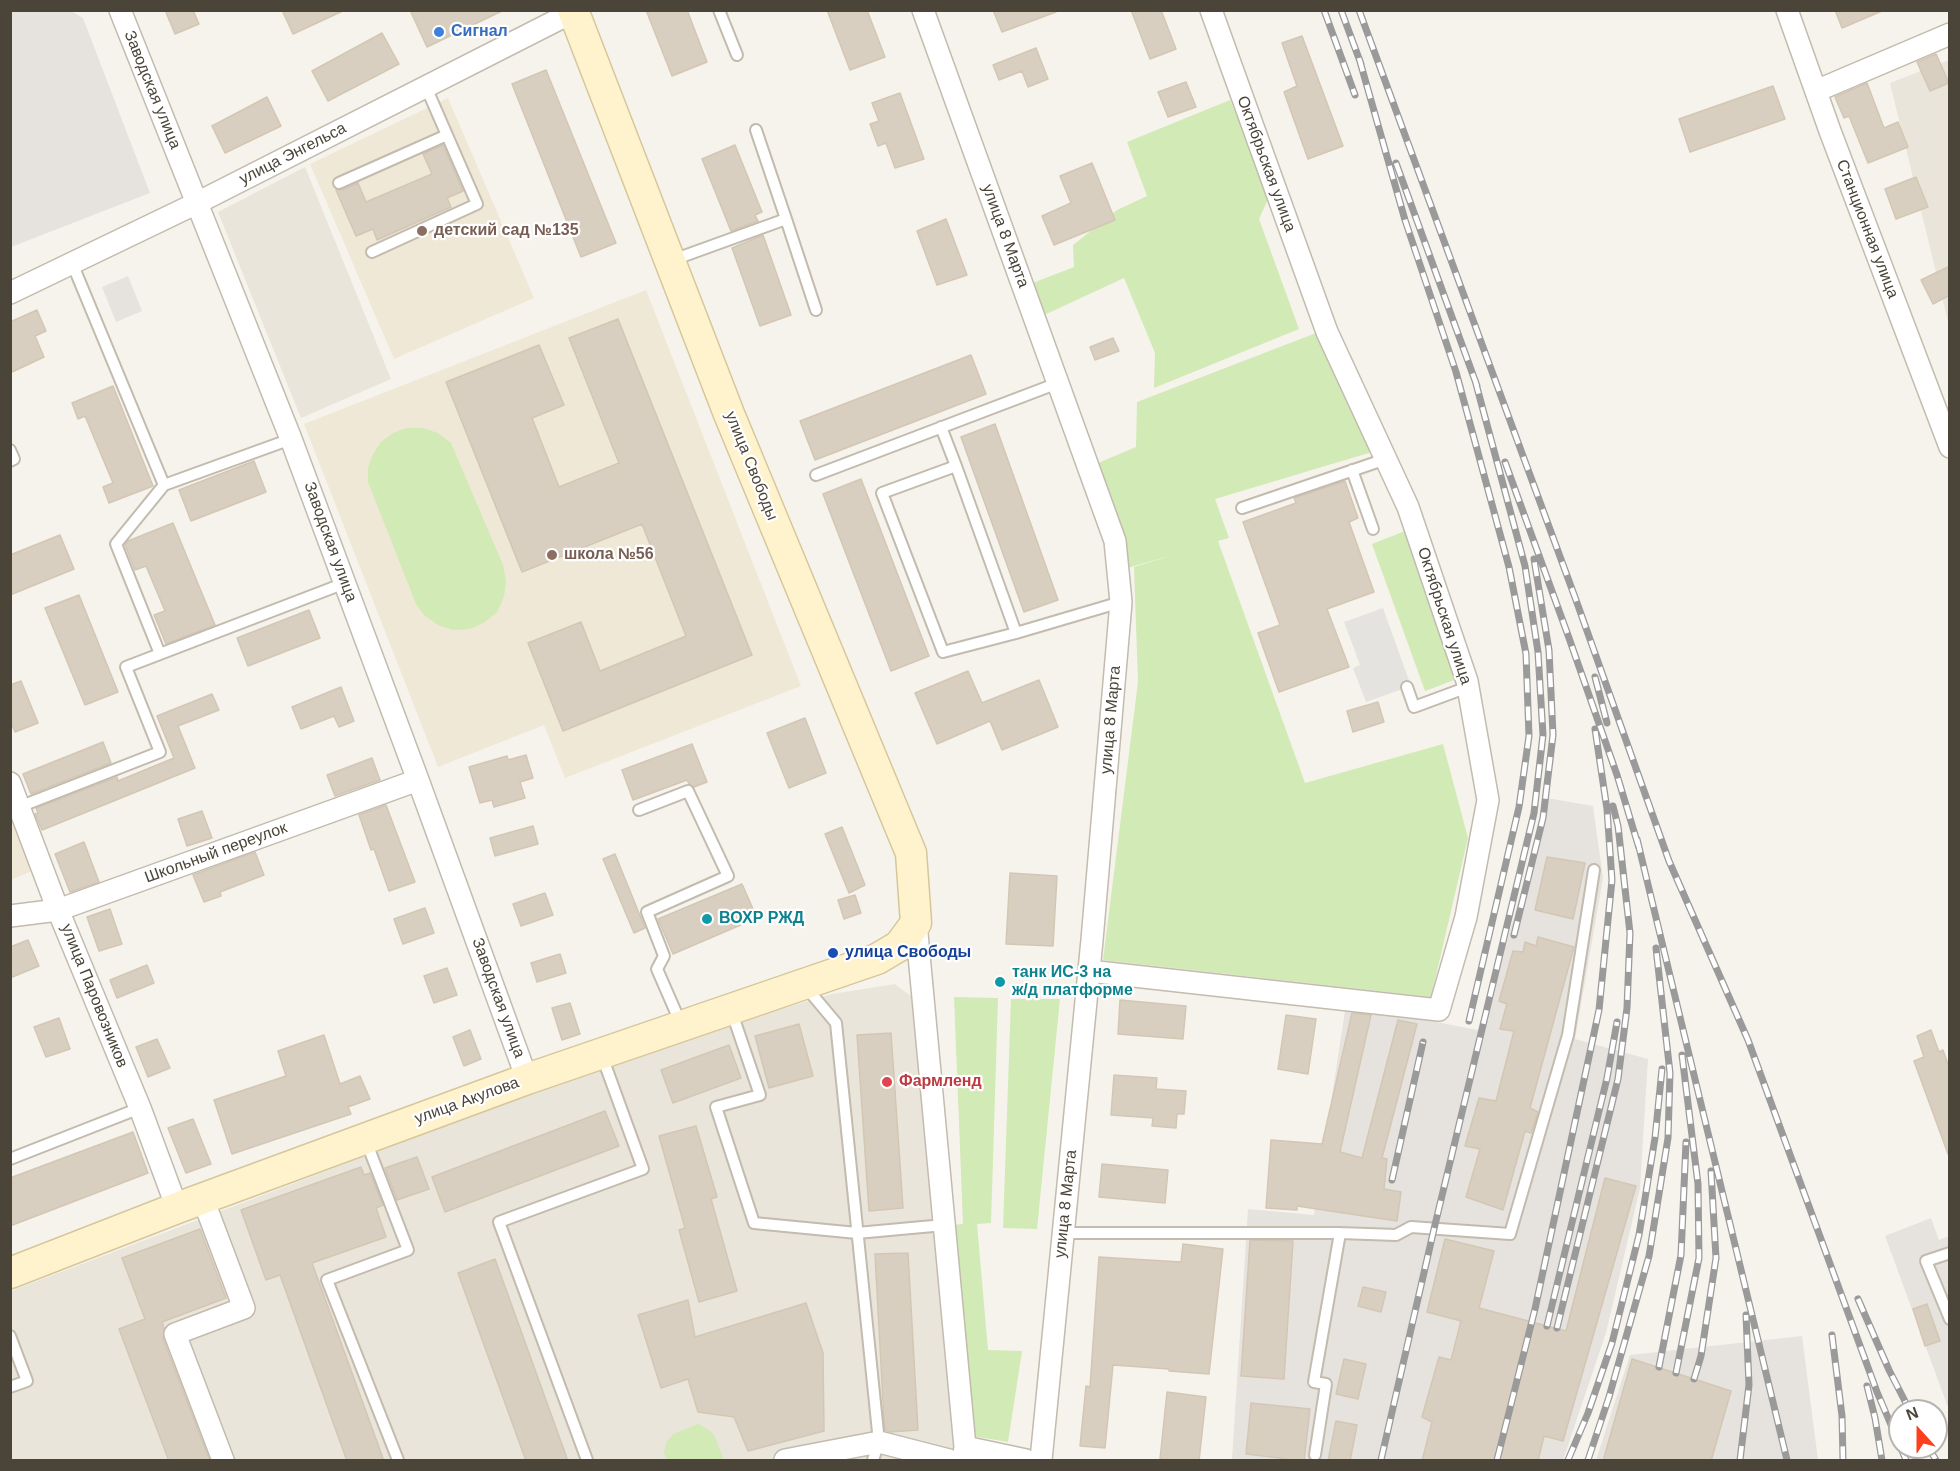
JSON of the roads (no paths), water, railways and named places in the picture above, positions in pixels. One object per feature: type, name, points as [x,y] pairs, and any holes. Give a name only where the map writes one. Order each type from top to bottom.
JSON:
[{"type":"street","name":"Заводская улица","points":[[120,10],[291,439],[527,1079]]},
{"type":"street","name":"улица 8 Марта","points":[[923,10],[1115,542],[1121,602],[1089,971],[1041,1461]]},
{"type":"street","name":"Октябрьская улица","points":[[1089,971],[1439,1010],[1466,917],[1488,800],[1468,687],[1408,507],[1327,332],[1210,10]]},
{"type":"street","name":"Станционная улица","points":[[1787,10],[1950,447]]},
{"type":"street","name":"улица Энгельса","points":[[10,293],[197,203],[573,11]]},
{"type":"street","name":"улица Свободы","points":[[573,11],[729,414],[911,853],[964,1454]]},
{"type":"street","points":[[1816,91],[1950,34]]},
{"type":"street","name":"Школьный переулок","points":[[10,916],[58,910],[418,780]]},
{"type":"street","name":"улица Паровозников","points":[[10,783],[58,910],[140,1108],[244,1308],[175,1334],[223,1461]]},
{"type":"street","name":"улица Акулова","points":[[10,1273],[190,1203],[527,1079],[877,959],[899,946],[916,923]]},
{"type":"street","points":[[785,1461],[876,1451],[949,1461]]},
{"type":"street","points":[[964,1454],[1026,1461]]},
{"type":"lane","points":[[719,10],[737,55]]},
{"type":"lane","points":[[372,252],[477,204],[426,87]]},
{"type":"lane","points":[[756,130],[816,310]]},
{"type":"lane","points":[[339,183],[447,135]]},
{"type":"lane","points":[[670,261],[786,219]]},
{"type":"lane","points":[[72,263],[164,485]]},
{"type":"lane","points":[[816,475],[1058,383]]},
{"type":"lane","points":[[941,427],[1016,633]]},
{"type":"lane","points":[[160,654],[116,544],[164,485],[291,439]]},
{"type":"lane","points":[[10,450],[14,459],[10,461]]},
{"type":"lane","points":[[1242,508],[1386,459]]},
{"type":"lane","points":[[956,466],[882,493],[943,652],[1121,602]]},
{"type":"lane","points":[[1352,470],[1373,529]]},
{"type":"lane","points":[[19,807],[160,752],[126,667],[345,583]]},
{"type":"lane","points":[[1407,687],[1414,707],[1468,687]]},
{"type":"lane","points":[[639,810],[688,791],[728,876],[647,912],[664,956],[657,969],[682,1027]]},
{"type":"lane","points":[[1063,1233],[1396,1235],[1411,1227],[1510,1234],[1568,1035],[1594,870]]},
{"type":"lane","points":[[803,984],[836,1023],[876,1451]]},
{"type":"lane","points":[[731,1010],[760,1095],[716,1107],[754,1223],[857,1233],[945,1226]]},
{"type":"lane","points":[[587,1461],[499,1222],[643,1169],[602,1055]]},
{"type":"lane","points":[[10,1159],[140,1108]]},
{"type":"lane","points":[[365,1138],[408,1250],[327,1280],[398,1461]]},
{"type":"lane","points":[[1315,1455],[1326,1384],[1314,1382],[1340,1233]]},
{"type":"lane","points":[[1950,1253],[1926,1261],[1950,1319]]},
{"type":"lane","points":[[10,1336],[27,1381],[10,1387]]},
{"type":"railway","points":[[1324,10],[1355,95]]},
{"type":"railway","points":[[1341,10],[1361,64]]},
{"type":"railway","points":[[1359,10],[1576,600],[1669,861],[1748,1040],[1877,1392],[1906,1460]]},
{"type":"railway","points":[[1359,58],[1405,220],[1456,372],[1509,567],[1526,654],[1529,736],[1519,807],[1469,1021]]},
{"type":"railway","points":[[1396,163],[1477,386]]},
{"type":"railway","points":[[1381,1460],[1534,813],[1543,735],[1538,652],[1525,566],[1475,380]]},
{"type":"railway","points":[[1505,462],[1617,775],[1639,848]]},
{"type":"railway","points":[[1514,935],[1543,818],[1553,735],[1549,650],[1534,559]]},
{"type":"railway","points":[[1595,677],[1607,723]]},
{"type":"railway","points":[[1497,1460],[1535,1309],[1599,1010],[1612,880],[1607,809],[1595,729]]},
{"type":"railway","points":[[1557,1328],[1618,1079],[1627,1008],[1630,933],[1618,826],[1613,806]]},
{"type":"railway","points":[[1637,839],[1787,1460]]},
{"type":"railway","points":[[1588,1460],[1609,1397],[1649,1256],[1668,1138],[1670,1073],[1656,948]]},
{"type":"railway","points":[[1547,1326],[1607,1078],[1617,1022]]},
{"type":"railway","points":[[1392,1180],[1423,1042]]},
{"type":"railway","points":[[1676,1373],[1699,1258],[1698,1184],[1682,1055]]},
{"type":"railway","points":[[1568,1460],[1588,1413],[1612,1343],[1639,1235],[1655,1138],[1662,1069]]},
{"type":"railway","points":[[1659,1367],[1681,1255],[1686,1142]]},
{"type":"railway","points":[[1694,1379],[1701,1356],[1716,1258],[1711,1171]]},
{"type":"railway","points":[[1858,1299],[1904,1399]]},
{"type":"railway","points":[[1740,1460],[1749,1385],[1746,1315]]},
{"type":"railway","points":[[1832,1335],[1842,1416],[1843,1460]]},
{"type":"railway","points":[[1867,1386],[1882,1460]]},
{"type":"place","name":"Сигнал","points":[[439,32]]},
{"type":"place","name":"детский сад №135","points":[[422,231]]},
{"type":"place","name":"школа №56","points":[[552,555]]},
{"type":"place","name":"ВОХР РЖД","points":[[707,919]]},
{"type":"place","name":"улица Свободы","points":[[833,953]]},
{"type":"place","name":"танк ИС-3 на ж/д платформе","points":[[1000,982]]},
{"type":"place","name":"Фармленд","points":[[887,1082]]}]
